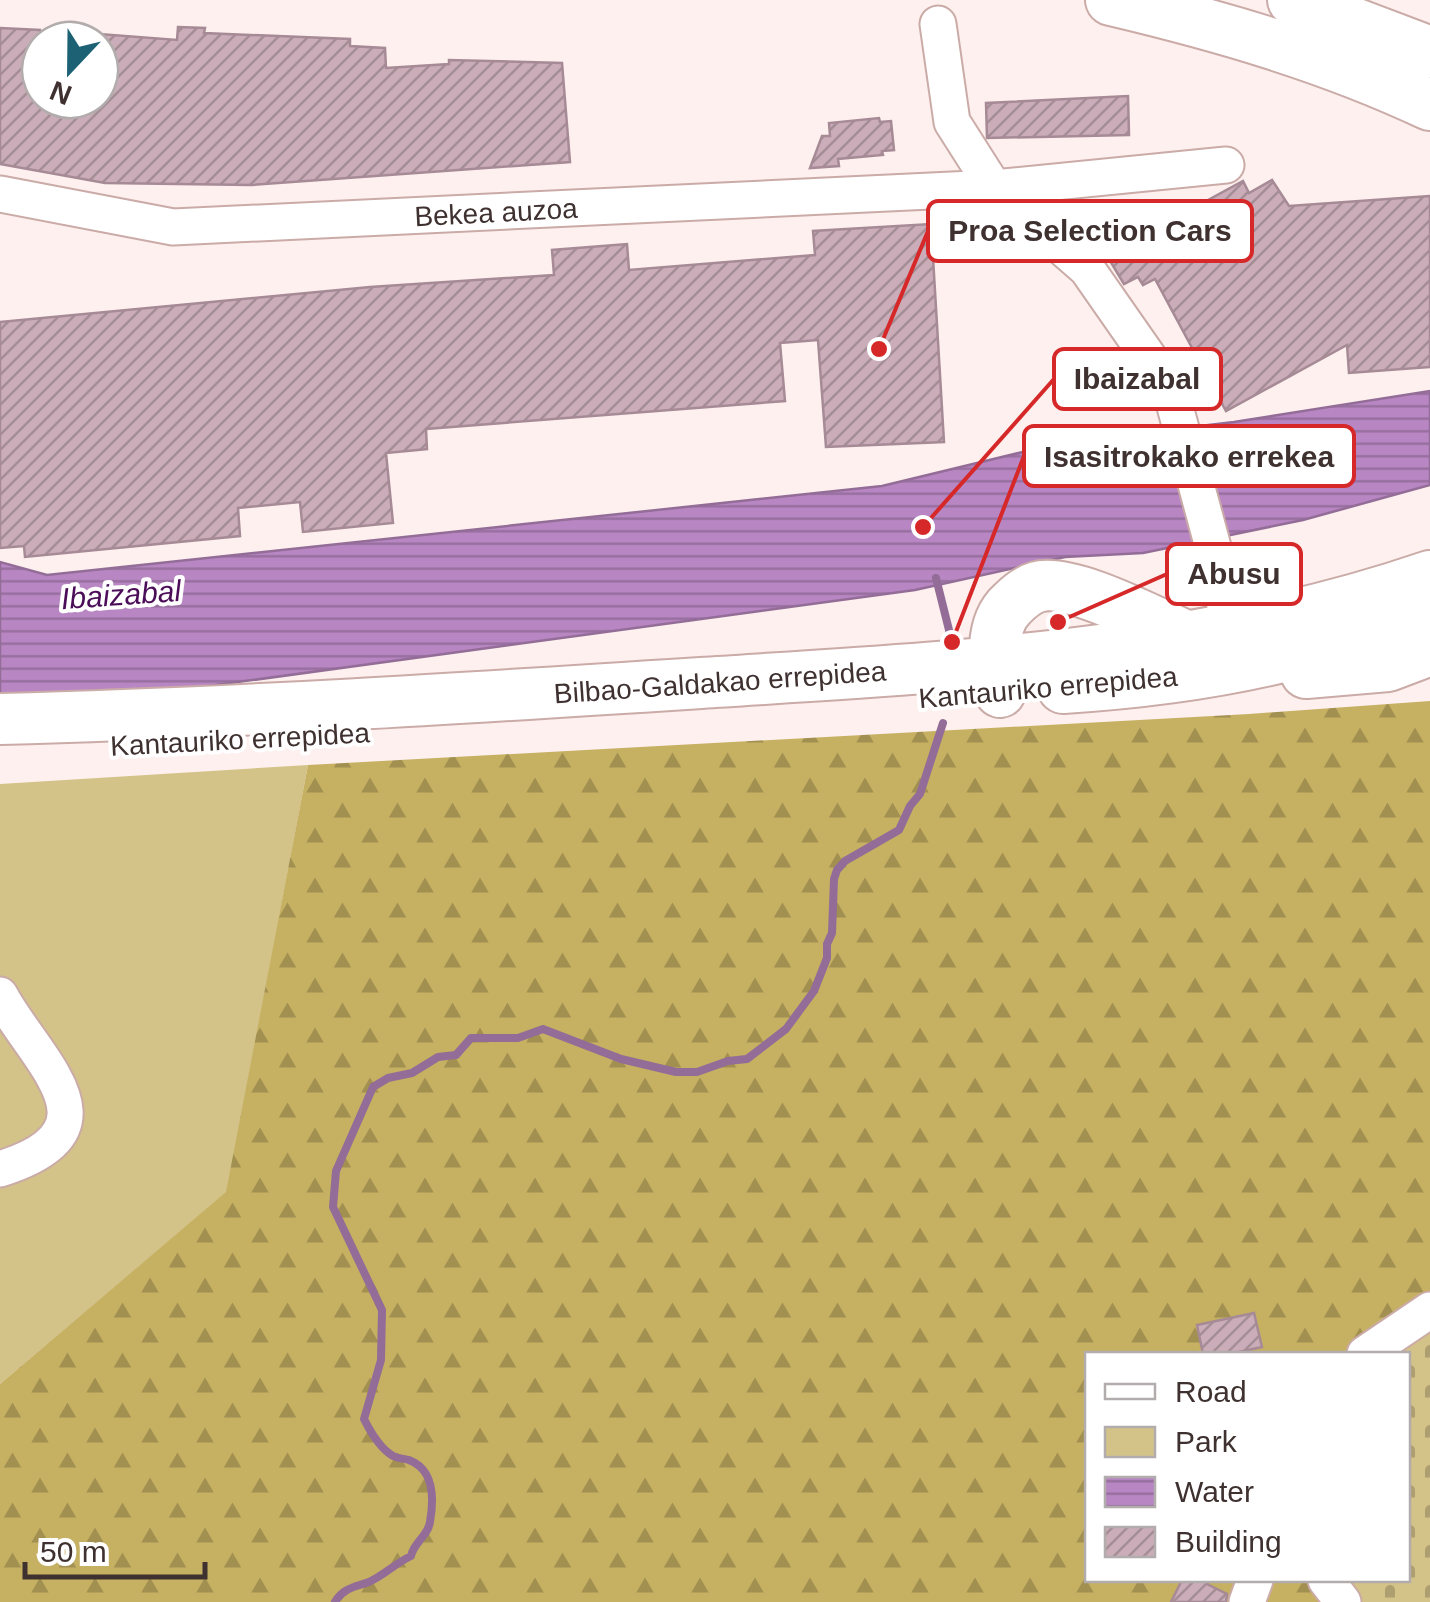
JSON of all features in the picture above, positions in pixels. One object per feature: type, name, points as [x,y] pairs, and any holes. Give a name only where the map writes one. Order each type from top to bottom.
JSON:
[{"type":"highway","points":[[1111,0],[1302,52],[1430,106]]},
{"type":"highway","points":[[1293,0],[1430,52]]},
{"type":"highway","points":[[998,678],[994,649],[1005,611],[1022,594],[1040,586],[1062,587],[1098,598],[1210,646],[1305,673],[1416,659]]},
{"type":"highway","name":"Kantauriko errepidea","points":[[0,750],[249,740],[857,704],[998,678],[1128,684],[1210,646],[1295,654],[1429,589]]},
{"type":"highway","name":"Bilbao-Galdakao errepidea","points":[[0,719],[998,678]]},
{"type":"street","points":[[938,24],[952,122],[994,188],[1087,269],[1170,388],[1212,547],[1210,646]]},
{"type":"street","name":"Bekea auzoa","points":[[0,194],[172,227],[994,188],[1226,165]]},
{"type":"street","points":[[0,995],[62,1088],[67,1112],[60,1132],[46,1149],[0,1169]]},
{"type":"street","points":[[1368,1352],[1430,1310]]},
{"type":"street","points":[[1328,1582],[1344,1602]]},
{"type":"green space","points":[[1430,701],[1430,1602],[0,1602],[0,1384],[226,1192],[308,765]]},
{"type":"green space","points":[[308,765],[227,1192],[0,1384],[0,784]]},
{"type":"green space","points":[[1430,1317],[1430,1602],[1358,1602],[1346,1582],[1410,1582],[1410,1352],[1381,1352]]},
{"type":"water","points":[[1430,391],[1430,485],[1303,520],[1143,553],[1065,557],[915,590],[106,700],[0,694],[0,562],[47,575],[882,486],[1064,442],[1234,422]]},
{"type":"building","points":[[178,27],[205,28],[204,33],[350,39],[350,46],[385,48],[386,68],[449,64],[449,60],[562,63],[570,162],[251,185],[105,183],[0,164],[0,28],[20,29],[20,120],[120,120],[120,36],[177,40]]},
{"type":"building","points":[[1128,96],[1129,135],[987,138],[986,103]]},
{"type":"building","points":[[879,118],[880,122],[891,121],[894,150],[882,151],[883,155],[838,159],[839,166],[810,168],[822,136],[830,136],[829,123]]},
{"type":"building","points":[[1272,180],[1289,206],[1430,196],[1430,367],[1349,373],[1347,345],[1226,411],[1155,279],[1143,285],[1138,277],[1124,284],[1092,231],[1152,201],[1164,224],[1243,181],[1249,193]]},
{"type":"building","points":[[931,224],[944,442],[826,447],[818,340],[780,343],[785,401],[426,429],[427,449],[386,453],[393,523],[303,532],[300,502],[238,508],[240,536],[25,557],[24,546],[0,548],[0,322],[370,287],[554,275],[552,250],[627,244],[629,270],[815,255],[813,231]]},
{"type":"building","points":[[1254,1313],[1262,1347],[1238,1352],[1203,1352],[1197,1325]]},
{"type":"building","points":[[1181,1582],[1208,1582],[1227,1594],[1226,1602],[1171,1602]]},
{"type":"waterway","points":[[936,578],[952,642]]},
{"type":"waterway","points":[[335,1602],[346,1591],[411,1556],[429,1527],[432,1504],[431,1486],[424,1471],[389,1453],[364,1419],[381,1360],[382,1310],[333,1207],[336,1171],[373,1087],[388,1078],[412,1073],[438,1057],[456,1055],[471,1038],[518,1038],[543,1029],[621,1059],[676,1072],[697,1072],[747,1059],[786,1029],[814,991],[832,933],[837,870],[845,861],[899,830],[920,794],[943,723]]},
{"type":"place","name":"Proa Selection Cars","points":[[879,349]]},
{"type":"place","name":"Ibaizabal","points":[[923,527]]},
{"type":"place","name":"Abusu","points":[[1058,622]]},
{"type":"place","name":"Isasitrokako errekea","points":[[952,642]]}]
